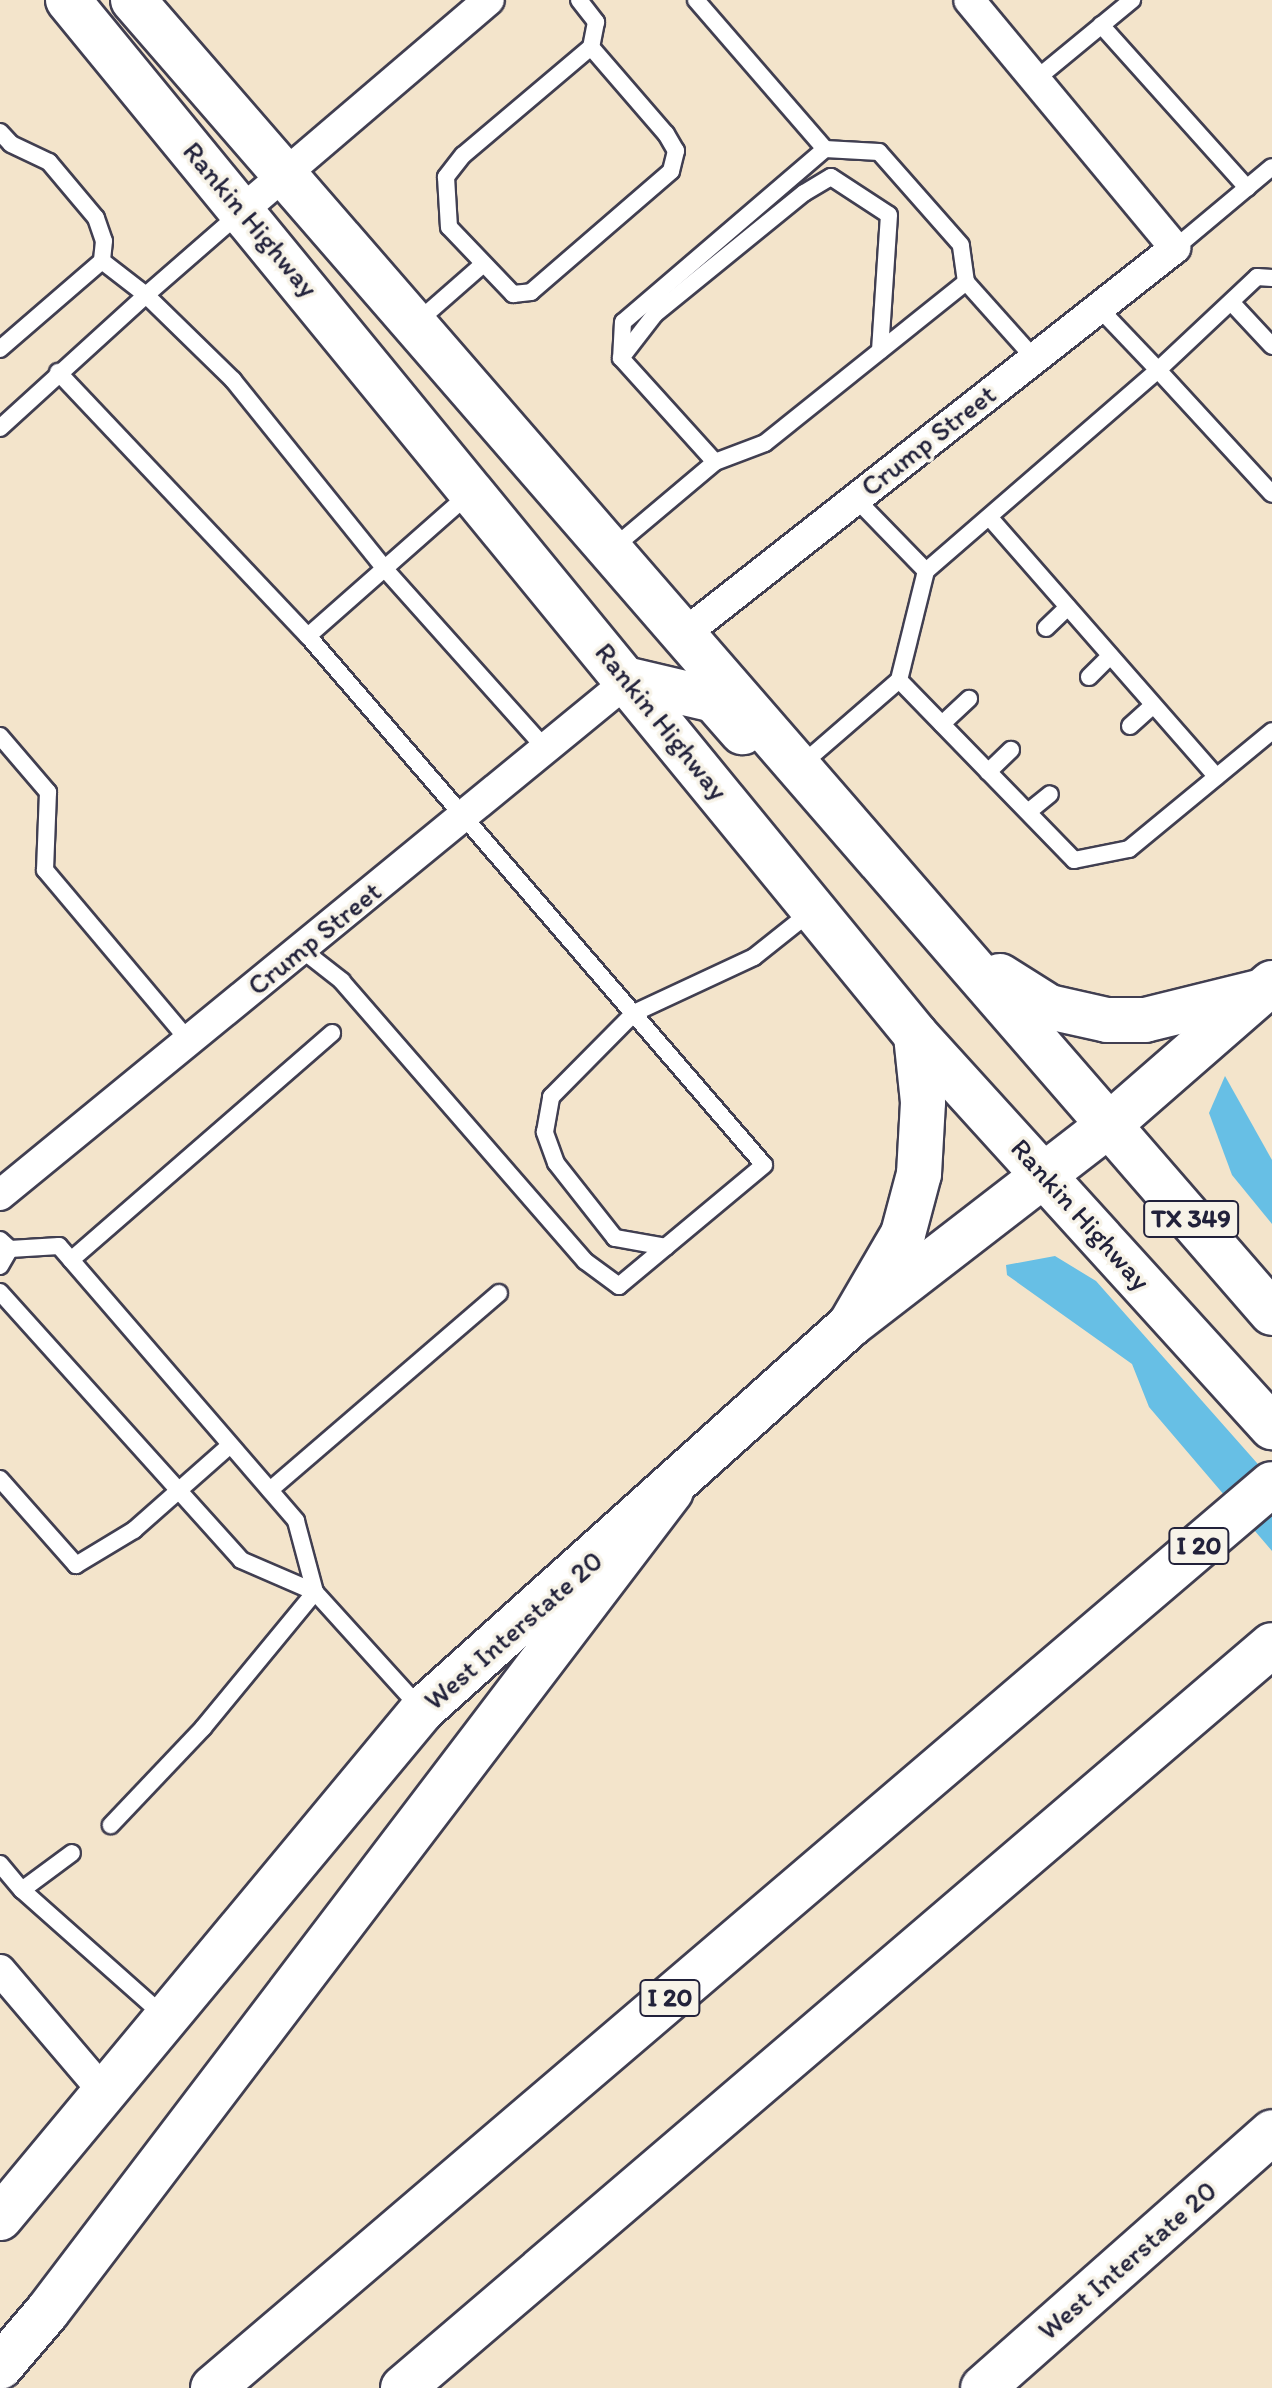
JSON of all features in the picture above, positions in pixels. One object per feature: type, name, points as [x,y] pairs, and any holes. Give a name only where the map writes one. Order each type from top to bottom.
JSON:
[{"type":"main road","name":"Rankin Highway","points":[[68,0],[244,209],[916,1035],[1272,1427]]},
{"type":"main road","name":"Rankin Highway","points":[[133,0],[609,552],[964,953],[1272,1313]]},
{"type":"main road","points":[[412,415],[479,436],[639,621],[684,634]]},
{"type":"main road","points":[[629,680],[714,700],[851,856],[903,883]]},
{"type":"main road","points":[[964,953],[1049,1007],[1107,1020],[1145,1020],[1268,987]]},
{"type":"main road","name":"West Interstate 20","points":[[0,2218],[103,2091],[168,2020],[422,1710],[671,1491],[850,1325],[1109,1125],[1268,987]]},
{"type":"main road","points":[[850,1325],[903,1234],[919,1174],[923,1102],[916,1035]]},
{"type":"main road","name":"I 20","points":[[213,2388],[1272,1484]]},
{"type":"main road","points":[[0,2367],[47,2312],[671,1491]]},
{"type":"main road","points":[[403,2388],[1272,1645]]},
{"type":"main road","name":"West Interstate 20","points":[[983,2388],[1272,2132]]},
{"type":"street","points":[[244,209],[489,0]]},
{"type":"street","points":[[969,0],[1175,248]]},
{"type":"street","name":"Crump Street","points":[[684,634],[1175,248]]},
{"type":"street","name":"Crump Street","points":[[0,1195],[629,680]]},
{"type":"street","points":[[0,1970],[103,2091]]},
{"type":"lane","points":[[579,0],[596,22],[591,47],[463,155],[446,177],[449,227],[481,266],[513,294],[531,292],[671,171],[676,151],[666,134],[591,47]]},
{"type":"lane","points":[[696,0],[825,149]]},
{"type":"lane","points":[[1035,80],[1101,25],[1113,6],[1132,0]]},
{"type":"lane","points":[[1101,25],[1247,188]]},
{"type":"lane","points":[[0,349],[102,261],[104,241],[96,218],[49,162],[4,143]]},
{"type":"lane","points":[[715,462],[621,358],[623,322],[825,149],[879,152],[961,245],[966,282],[1033,357]]},
{"type":"lane","points":[[1175,248],[1272,167]]},
{"type":"lane","points":[[621,358],[655,314],[804,193],[831,177],[889,215],[880,351]]},
{"type":"lane","points":[[0,428],[58,372],[244,209]]},
{"type":"lane","points":[[102,261],[146,295],[233,380],[384,568],[545,748]]},
{"type":"lane","points":[[414,325],[481,266]]},
{"type":"lane","points":[[800,766],[899,680],[926,571],[1158,370],[1257,277],[1272,278]]},
{"type":"lane","points":[[609,552],[715,462],[765,443],[966,282]]},
{"type":"lane","points":[[1231,302],[1272,346]]},
{"type":"lane","points":[[1098,307],[1272,494]]},
{"type":"lane","points":[[58,372],[308,636],[465,814],[764,1165],[619,1286],[585,1261],[342,981],[301,949]]},
{"type":"lane","points":[[308,636],[473,490]]},
{"type":"lane","points":[[855,498],[926,571]]},
{"type":"lane","points":[[990,518],[1217,777]]},
{"type":"lane","points":[[1046,628],[1068,607]]},
{"type":"lane","points":[[1089,677],[1110,656]]},
{"type":"lane","points":[[899,680],[1074,860],[1129,849],[1272,731]]},
{"type":"lane","points":[[942,724],[969,699]]},
{"type":"lane","points":[[1130,726],[1153,705]]},
{"type":"lane","points":[[0,736],[48,792],[45,870],[189,1041]]},
{"type":"lane","points":[[988,772],[1011,750]]},
{"type":"lane","points":[[1028,812],[1050,794]]},
{"type":"lane","points":[[666,1247],[615,1238],[556,1163],[545,1132],[551,1097],[634,1013],[754,957],[814,909]]},
{"type":"lane","points":[[71,1260],[332,1033]]},
{"type":"lane","points":[[0,1266],[5,1245],[59,1246],[296,1521],[315,1592]]},
{"type":"lane","points":[[0,1292],[241,1560],[315,1592],[422,1710]]},
{"type":"lane","points":[[270,1490],[499,1293]]},
{"type":"lane","points":[[0,1479],[76,1565],[134,1530],[230,1445]]},
{"type":"lane","points":[[111,1825],[194,1739],[315,1592]]},
{"type":"lane","points":[[22,1890],[72,1853]]},
{"type":"lane","points":[[0,1864],[22,1890],[168,2020]]},
{"type":"water","points":[[1225,1076],[1272,1160],[1272,1224],[1232,1175],[1209,1113]]},
{"type":"water","points":[[1055,1256],[1096,1281],[1272,1480],[1272,1551],[1149,1407],[1132,1364],[1007,1275],[1006,1265]]}]
